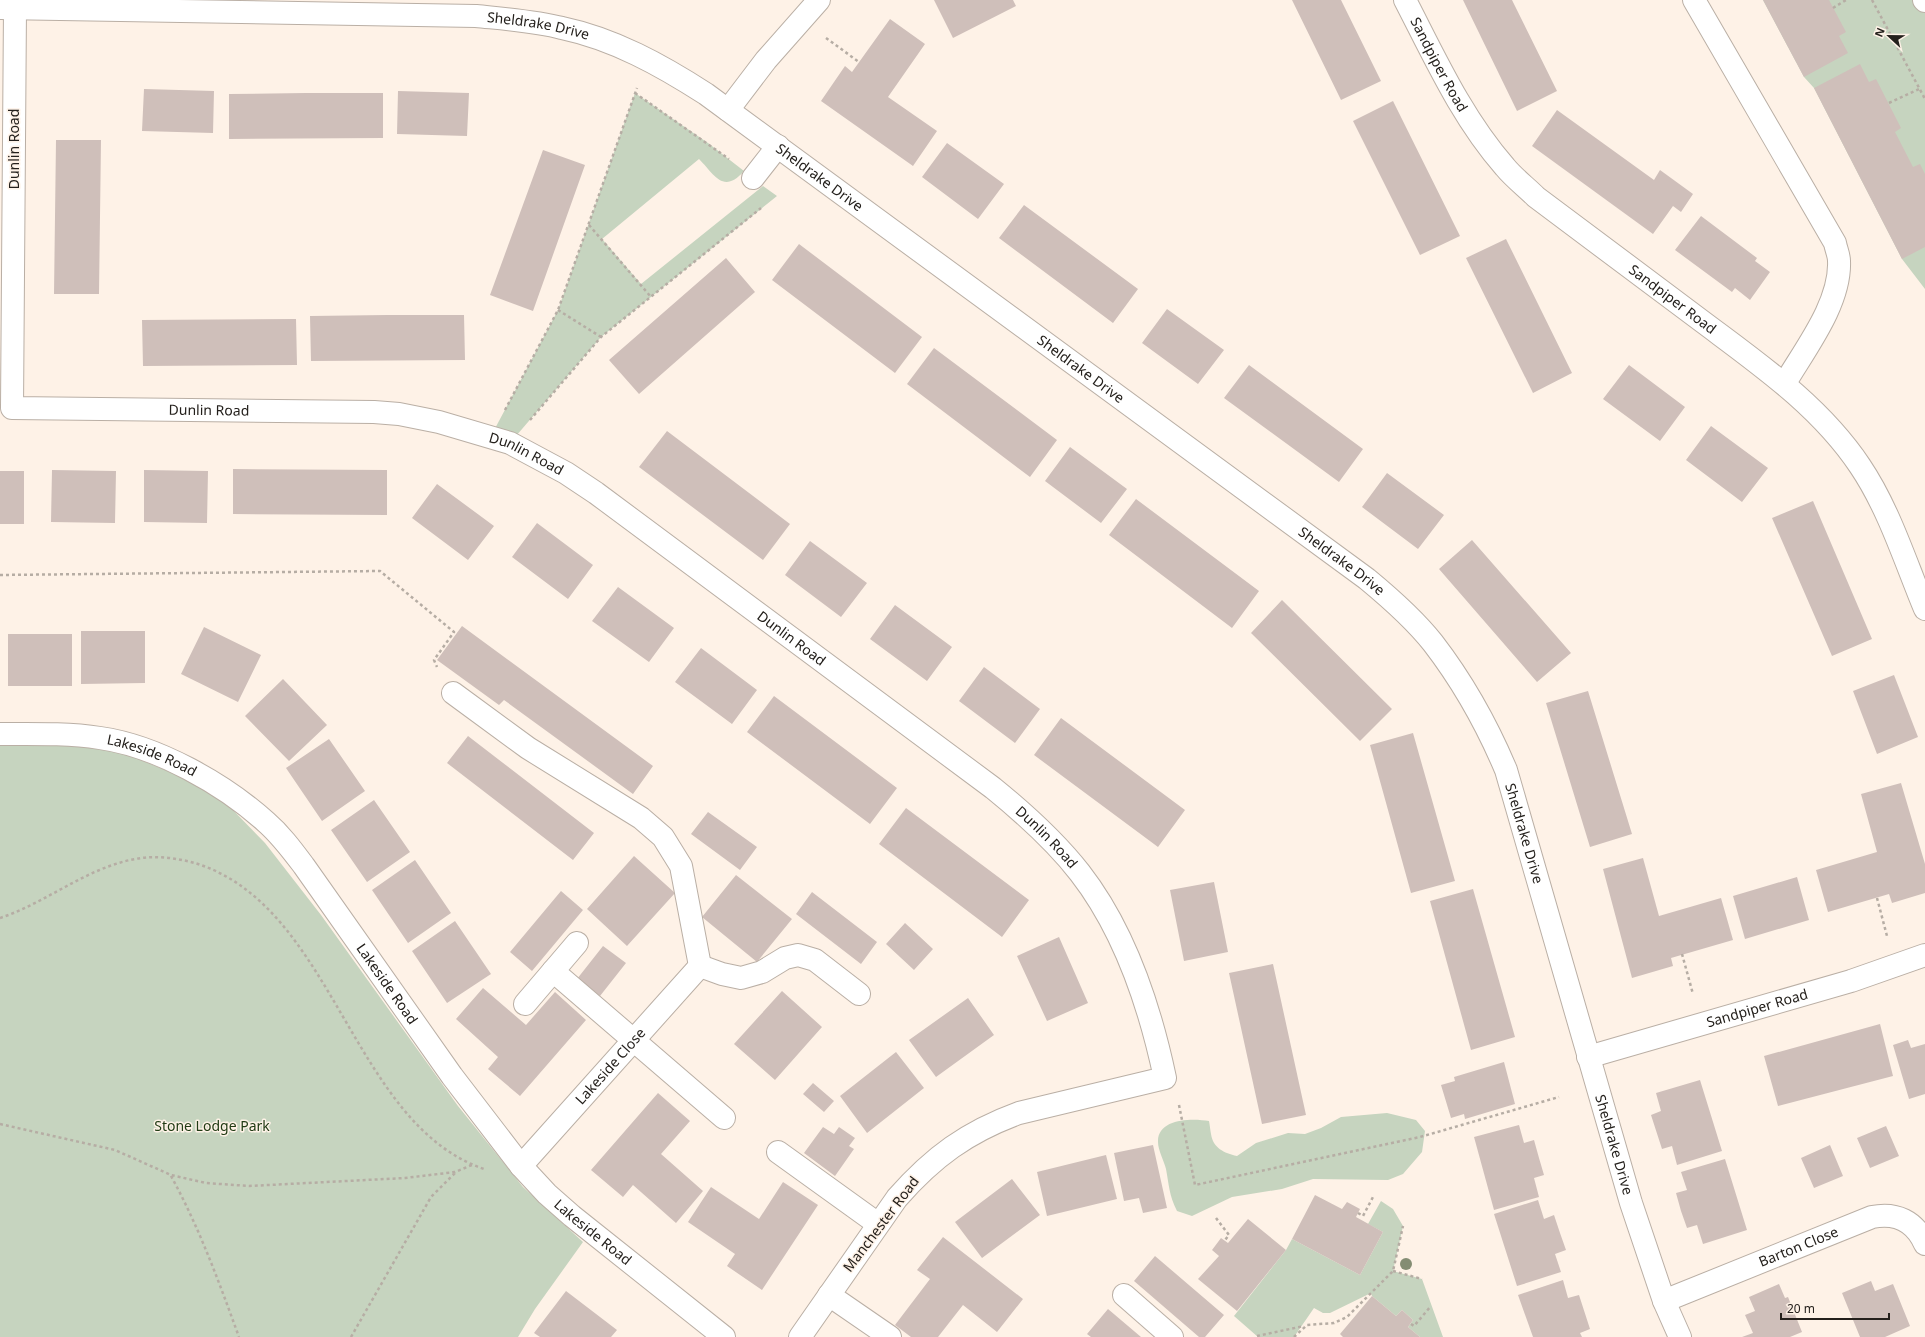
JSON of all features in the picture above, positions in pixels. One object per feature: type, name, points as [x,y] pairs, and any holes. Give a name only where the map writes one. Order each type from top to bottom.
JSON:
[{"type":"street","points":[[728,110],[766,60],[819,0]]},
{"type":"street","name":"Sandpiper Road","points":[[1405,0],[1459,103],[1482,139],[1506,169],[1536,197],[1785,383],[1824,423],[1860,466],[1888,518],[1924,601]]},
{"type":"street","points":[[1694,0],[1835,243],[1839,260],[1834,294],[1826,312],[1785,383]]},
{"type":"street","name":"Sheldrake Drive","points":[[8,8],[328,7],[476,16],[537,23],[587,35],[647,59],[678,76],[778,146],[1367,579],[1403,611],[1432,642],[1476,707],[1506,770],[1631,1203],[1664,1301],[1680,1337]]},
{"type":"street","name":"Dunlin Road","points":[[8,8],[6,409],[374,412],[418,417],[501,440],[546,461],[596,493],[956,760],[1021,811],[1080,872],[1105,912],[1140,987],[1157,1043],[1165,1078]]},
{"type":"street","points":[[753,178],[778,146]]},
{"type":"street","points":[[453,693],[528,748],[641,818],[663,837],[682,866],[700,966],[722,974],[741,978],[762,972],[785,958],[798,955],[815,960],[859,994]]},
{"type":"street","name":"Lakeside Road","points":[[0,734],[67,735],[100,738],[127,743],[156,754],[192,771],[244,804],[267,823],[287,844],[304,866],[452,1076],[521,1166],[547,1194],[572,1216],[724,1337]]},
{"type":"street","points":[[525,1004],[577,943]]},
{"type":"street","name":"Sandpiper Road","points":[[1588,1057],[1851,981],[1925,955]]},
{"type":"street","name":"Lakeside Close","points":[[521,1166],[700,966]]},
{"type":"street","points":[[553,971],[724,1118]]},
{"type":"street","name":"Manchester Road","points":[[800,1337],[878,1224],[915,1178],[936,1158],[974,1133],[1019,1114],[1165,1078]]},
{"type":"street","points":[[778,1152],[878,1224]]},
{"type":"street","name":"Barton Close","points":[[1664,1301],[1872,1216],[1888,1215],[1906,1221],[1916,1228],[1925,1244]]},
{"type":"street","points":[[829,1295],[890,1337]]},
{"type":"street","points":[[1124,1295],[1172,1337]]},
{"type":"path","points":[[1833,8],[1846,0]]},
{"type":"path","points":[[1872,0],[1925,99]]},
{"type":"path","points":[[800,20],[859,62]]},
{"type":"path","points":[[501,440],[558,310],[647,59]]},
{"type":"path","points":[[1889,103],[1919,88]]},
{"type":"path","points":[[501,440],[601,337],[777,196],[708,143],[635,93]]},
{"type":"path","points":[[588,225],[652,297]]},
{"type":"path","points":[[558,310],[601,337]]},
{"type":"path","points":[[0,575],[380,572],[454,632],[434,660],[453,693]]},
{"type":"path","points":[[0,918],[20,912],[88,876],[116,864],[135,859],[162,857],[187,861],[212,869],[237,883],[254,896],[269,911],[299,947],[387,1087],[428,1135],[456,1156],[472,1164],[489,1169]]},
{"type":"path","points":[[1877,898],[1889,942]]},
{"type":"path","points":[[1682,954],[1694,998]]},
{"type":"path","points":[[1165,1078],[1178,1099],[1195,1185],[1420,1137],[1559,1097]]},
{"type":"path","points":[[0,1124],[115,1150],[170,1175],[206,1183],[249,1186],[405,1178],[455,1172],[472,1164]]},
{"type":"path","points":[[351,1337],[431,1197],[455,1172]]},
{"type":"path","points":[[170,1175],[186,1204],[210,1257],[239,1337]]},
{"type":"path","points":[[1358,1213],[1363,1216],[1373,1197]]},
{"type":"path","points":[[1216,1218],[1229,1235],[1225,1240]]},
{"type":"path","points":[[1257,1336],[1310,1324],[1334,1323],[1347,1317],[1393,1271],[1403,1226]]},
{"type":"path","points":[[1393,1271],[1422,1279]]},
{"type":"path","points":[[1411,1324],[1414,1326],[1431,1306]]},
{"type":"path","points":[[1294,1337],[1304,1326]]},
{"type":"green space","points":[[1763,0],[1925,0],[1925,289],[1902,259],[1814,88],[1804,77]]},
{"type":"green space","points":[[635,93],[708,143],[744,171],[737,178],[724,182],[714,176],[699,159],[602,239],[641,284],[763,186],[777,196],[601,337],[510,443],[491,436],[558,310]]},
{"type":"green space","name":"Stone Lodge Park","points":[[0,742],[62,742],[121,752],[185,778],[212,794],[230,807],[265,843],[321,915],[458,1106],[523,1187],[583,1242],[535,1309],[518,1337],[0,1337]]},
{"type":"green space","points":[[1387,1113],[1416,1120],[1425,1131],[1422,1152],[1403,1174],[1388,1180],[1313,1179],[1282,1189],[1232,1197],[1192,1216],[1177,1211],[1174,1205],[1158,1142],[1159,1134],[1163,1128],[1169,1124],[1186,1120],[1209,1121],[1214,1143],[1220,1149],[1237,1156],[1256,1143],[1288,1133],[1305,1134],[1321,1128],[1341,1117]]},
{"type":"green space","points":[[1381,1201],[1393,1209],[1403,1226],[1393,1271],[1422,1279],[1443,1337],[1420,1337],[1408,1327],[1413,1320],[1402,1310],[1396,1316],[1372,1296],[1371,1293],[1330,1313],[1323,1313],[1314,1308],[1294,1337],[1258,1337],[1234,1316],[1286,1250],[1292,1239],[1360,1275],[1383,1232],[1368,1224]]},
{"type":"building","points":[[934,0],[1013,0],[1016,6],[953,38]]},
{"type":"building","points":[[1292,0],[1341,0],[1381,81],[1341,100]]},
{"type":"building","points":[[1463,0],[1512,0],[1557,91],[1517,111]]},
{"type":"building","points":[[1763,0],[1829,0],[1846,32],[1839,36],[1848,53],[1804,77]]},
{"type":"building","points":[[890,19],[925,44],[888,97],[937,131],[913,166],[821,101],[845,66],[852,72]]},
{"type":"building","points":[[1860,64],[1869,82],[1876,79],[1901,128],[1895,132],[1913,167],[1920,164],[1925,174],[1925,247],[1902,259],[1814,88]]},
{"type":"building","points":[[144,89],[214,91],[213,133],[142,131]]},
{"type":"building","points":[[398,91],[469,93],[467,136],[397,134]]},
{"type":"building","points":[[383,93],[383,138],[229,139],[229,94]]},
{"type":"building","points":[[1393,101],[1460,236],[1420,255],[1353,121]]},
{"type":"building","points":[[1557,110],[1654,180],[1660,170],[1693,194],[1681,212],[1673,206],[1653,234],[1532,146]]},
{"type":"building","points":[[56,140],[101,140],[99,294],[54,294]]},
{"type":"building","points":[[947,143],[1004,184],[978,219],[922,177]]},
{"type":"building","points":[[543,150],[585,165],[533,311],[490,295]]},
{"type":"building","points":[[1024,205],[1138,289],[1113,323],[999,238]]},
{"type":"building","points":[[1701,216],[1757,258],[1755,261],[1770,272],[1750,300],[1735,288],[1732,292],[1675,250]]},
{"type":"building","points":[[1506,239],[1572,373],[1533,393],[1466,258]]},
{"type":"building","points":[[799,244],[922,337],[895,373],[772,280]]},
{"type":"building","points":[[726,258],[755,292],[639,394],[609,360]]},
{"type":"building","points":[[1167,309],[1224,350],[1198,384],[1142,343]]},
{"type":"building","points":[[464,315],[465,360],[311,361],[310,316]]},
{"type":"building","points":[[296,319],[297,365],[143,366],[142,320]]},
{"type":"building","points":[[934,348],[1057,440],[1030,477],[907,384]]},
{"type":"building","points":[[1249,365],[1363,449],[1339,482],[1224,398]]},
{"type":"building","points":[[1629,365],[1685,407],[1660,441],[1603,399]]},
{"type":"building","points":[[1711,426],[1768,468],[1742,502],[1686,460]]},
{"type":"building","points":[[667,431],[790,524],[763,560],[639,467]]},
{"type":"building","points":[[1070,447],[1127,489],[1101,523],[1045,481]]},
{"type":"building","points":[[233,469],[387,470],[387,515],[233,514]]},
{"type":"building","points":[[52,470],[116,471],[115,523],[51,522]]},
{"type":"building","points":[[144,470],[208,471],[207,523],[144,522]]},
{"type":"building","points":[[0,471],[24,471],[24,524],[0,524]]},
{"type":"building","points":[[1387,473],[1444,515],[1418,549],[1362,507]]},
{"type":"building","points":[[437,484],[494,526],[468,560],[412,518]]},
{"type":"building","points":[[1136,499],[1259,591],[1232,628],[1109,535]]},
{"type":"building","points":[[1813,501],[1872,639],[1832,656],[1772,518]]},
{"type":"building","points":[[537,523],[593,565],[568,599],[512,557]]},
{"type":"building","points":[[1472,540],[1571,653],[1537,682],[1439,569]]},
{"type":"building","points":[[810,541],[867,583],[841,617],[785,575]]},
{"type":"building","points":[[618,587],[674,628],[649,662],[592,621]]},
{"type":"building","points":[[1282,600],[1392,709],[1360,741],[1251,633]]},
{"type":"building","points":[[895,605],[952,647],[927,681],[870,639]]},
{"type":"building","points":[[462,626],[653,766],[633,794],[504,700],[499,705],[437,660]]},
{"type":"building","points":[[204,627],[261,655],[238,702],[181,674]]},
{"type":"building","points":[[81,631],[145,631],[145,683],[81,684]]},
{"type":"building","points":[[8,634],[72,634],[72,686],[8,686]]},
{"type":"building","points":[[701,648],[757,690],[732,724],[675,682]]},
{"type":"building","points":[[984,667],[1040,709],[1015,743],[959,701]]},
{"type":"building","points":[[1894,675],[1918,737],[1877,754],[1853,691]]},
{"type":"building","points":[[283,679],[327,725],[289,761],[245,716]]},
{"type":"building","points":[[1588,691],[1632,834],[1590,847],[1546,703]]},
{"type":"building","points":[[774,696],[897,788],[870,824],[747,732]]},
{"type":"building","points":[[1061,718],[1185,810],[1158,847],[1034,755]]},
{"type":"building","points":[[1413,733],[1455,881],[1411,893],[1370,745]]},
{"type":"building","points":[[468,736],[594,833],[573,860],[447,763]]},
{"type":"building","points":[[329,739],[365,791],[322,821],[286,768]]},
{"type":"building","points":[[1901,783],[1925,864],[1925,893],[1892,903],[1889,894],[1828,912],[1816,870],[1877,852],[1861,794]]},
{"type":"building","points":[[374,800],[410,852],[367,882],[331,830]]},
{"type":"building","points":[[906,808],[1029,900],[1002,937],[879,844]]},
{"type":"building","points":[[708,812],[757,847],[740,870],[691,834]]},
{"type":"building","points":[[634,856],[675,893],[627,946],[587,909]]},
{"type":"building","points":[[1643,858],[1659,916],[1721,898],[1733,940],[1671,958],[1673,966],[1632,978],[1603,869]]},
{"type":"building","points":[[415,860],[451,913],[408,943],[372,890]]},
{"type":"building","points":[[736,875],[792,919],[757,962],[702,917]]},
{"type":"building","points":[[1797,877],[1809,920],[1745,939],[1733,896]]},
{"type":"building","points":[[1214,882],[1228,952],[1184,961],[1170,890]]},
{"type":"building","points":[[1473,889],[1515,1037],[1471,1050],[1430,901]]},
{"type":"building","points":[[561,891],[583,910],[532,971],[510,952]]},
{"type":"building","points":[[812,892],[877,942],[861,964],[796,914]]},
{"type":"building","points":[[455,921],[491,974],[447,1003],[412,951]]},
{"type":"building","points":[[905,923],[933,949],[914,970],[886,944]]},
{"type":"building","points":[[1059,937],[1088,1003],[1047,1021],[1017,956]]},
{"type":"building","points":[[603,946],[626,963],[600,996],[577,979]]},
{"type":"building","points":[[1273,964],[1306,1115],[1262,1124],[1229,973]]},
{"type":"building","points":[[483,988],[526,1025],[555,992],[586,1020],[520,1096],[488,1069],[498,1057],[456,1019]]},
{"type":"building","points":[[782,991],[822,1027],[775,1080],[734,1044]]},
{"type":"building","points":[[968,998],[994,1035],[936,1077],[909,1040]]},
{"type":"building","points":[[1880,1024],[1893,1076],[1778,1106],[1764,1056]]},
{"type":"building","points":[[1908,1040],[1911,1048],[1925,1044],[1925,1094],[1909,1099],[1893,1045]]},
{"type":"building","points":[[896,1052],[924,1088],[867,1133],[840,1096]]},
{"type":"building","points":[[1504,1062],[1515,1104],[1465,1119],[1464,1114],[1451,1118],[1441,1085],[1455,1081],[1454,1077]]},
{"type":"building","points":[[1700,1080],[1722,1151],[1677,1165],[1672,1146],[1662,1149],[1651,1115],[1661,1111],[1656,1093]]},
{"type":"building","points":[[813,1083],[834,1101],[824,1112],[803,1094]]},
{"type":"building","points":[[658,1093],[690,1121],[661,1154],[703,1191],[676,1223],[633,1185],[623,1197],[591,1170]]},
{"type":"building","points":[[1519,1125],[1524,1143],[1534,1140],[1544,1175],[1534,1178],[1539,1197],[1494,1210],[1474,1137]]},
{"type":"building","points":[[1886,1126],[1899,1156],[1870,1168],[1857,1138]]},
{"type":"building","points":[[823,1127],[834,1134],[839,1127],[855,1138],[849,1146],[854,1149],[835,1176],[804,1153]]},
{"type":"building","points":[[1153,1145],[1167,1208],[1143,1213],[1139,1198],[1124,1201],[1114,1153]]},
{"type":"building","points":[[1830,1145],[1843,1176],[1814,1188],[1801,1158]]},
{"type":"building","points":[[1106,1155],[1117,1199],[1047,1216],[1037,1172]]},
{"type":"building","points":[[1725,1159],[1747,1230],[1703,1244],[1697,1225],[1687,1228],[1681,1211],[1676,1193],[1687,1190],[1681,1172]]},
{"type":"building","points":[[1012,1179],[1040,1215],[982,1258],[955,1222]]},
{"type":"building","points":[[783,1182],[818,1205],[762,1290],[727,1266],[735,1254],[688,1222],[711,1187],[759,1219]]},
{"type":"building","points":[[1315,1195],[1342,1209],[1347,1202],[1360,1209],[1356,1217],[1383,1232],[1360,1275],[1292,1239]]},
{"type":"building","points":[[1538,1200],[1544,1219],[1554,1215],[1566,1250],[1555,1254],[1561,1272],[1517,1286],[1494,1214]]},
{"type":"building","points":[[1248,1219],[1286,1250],[1237,1311],[1198,1279],[1219,1256],[1212,1250],[1221,1238],[1228,1243]]},
{"type":"building","points":[[943,1237],[1023,1299],[997,1332],[963,1305],[938,1337],[911,1337],[895,1325],[930,1279],[917,1270]]},
{"type":"building","points":[[1155,1256],[1224,1315],[1205,1337],[1199,1337],[1134,1281]]},
{"type":"building","points":[[1563,1280],[1568,1298],[1579,1295],[1590,1329],[1580,1333],[1582,1337],[1533,1337],[1518,1295]]},
{"type":"building","points":[[1871,1281],[1875,1291],[1893,1284],[1910,1326],[1885,1337],[1860,1337],[1842,1293]]},
{"type":"building","points":[[1779,1284],[1785,1298],[1788,1297],[1802,1332],[1790,1337],[1742,1337],[1753,1333],[1745,1315],[1755,1311],[1749,1297]]},
{"type":"building","points":[[566,1291],[617,1330],[611,1337],[540,1337],[534,1333]]},
{"type":"building","points":[[1372,1296],[1396,1316],[1402,1310],[1413,1320],[1408,1327],[1420,1337],[1343,1337],[1340,1334]]},
{"type":"building","points":[[1108,1309],[1141,1337],[1091,1337],[1087,1334]]}]
